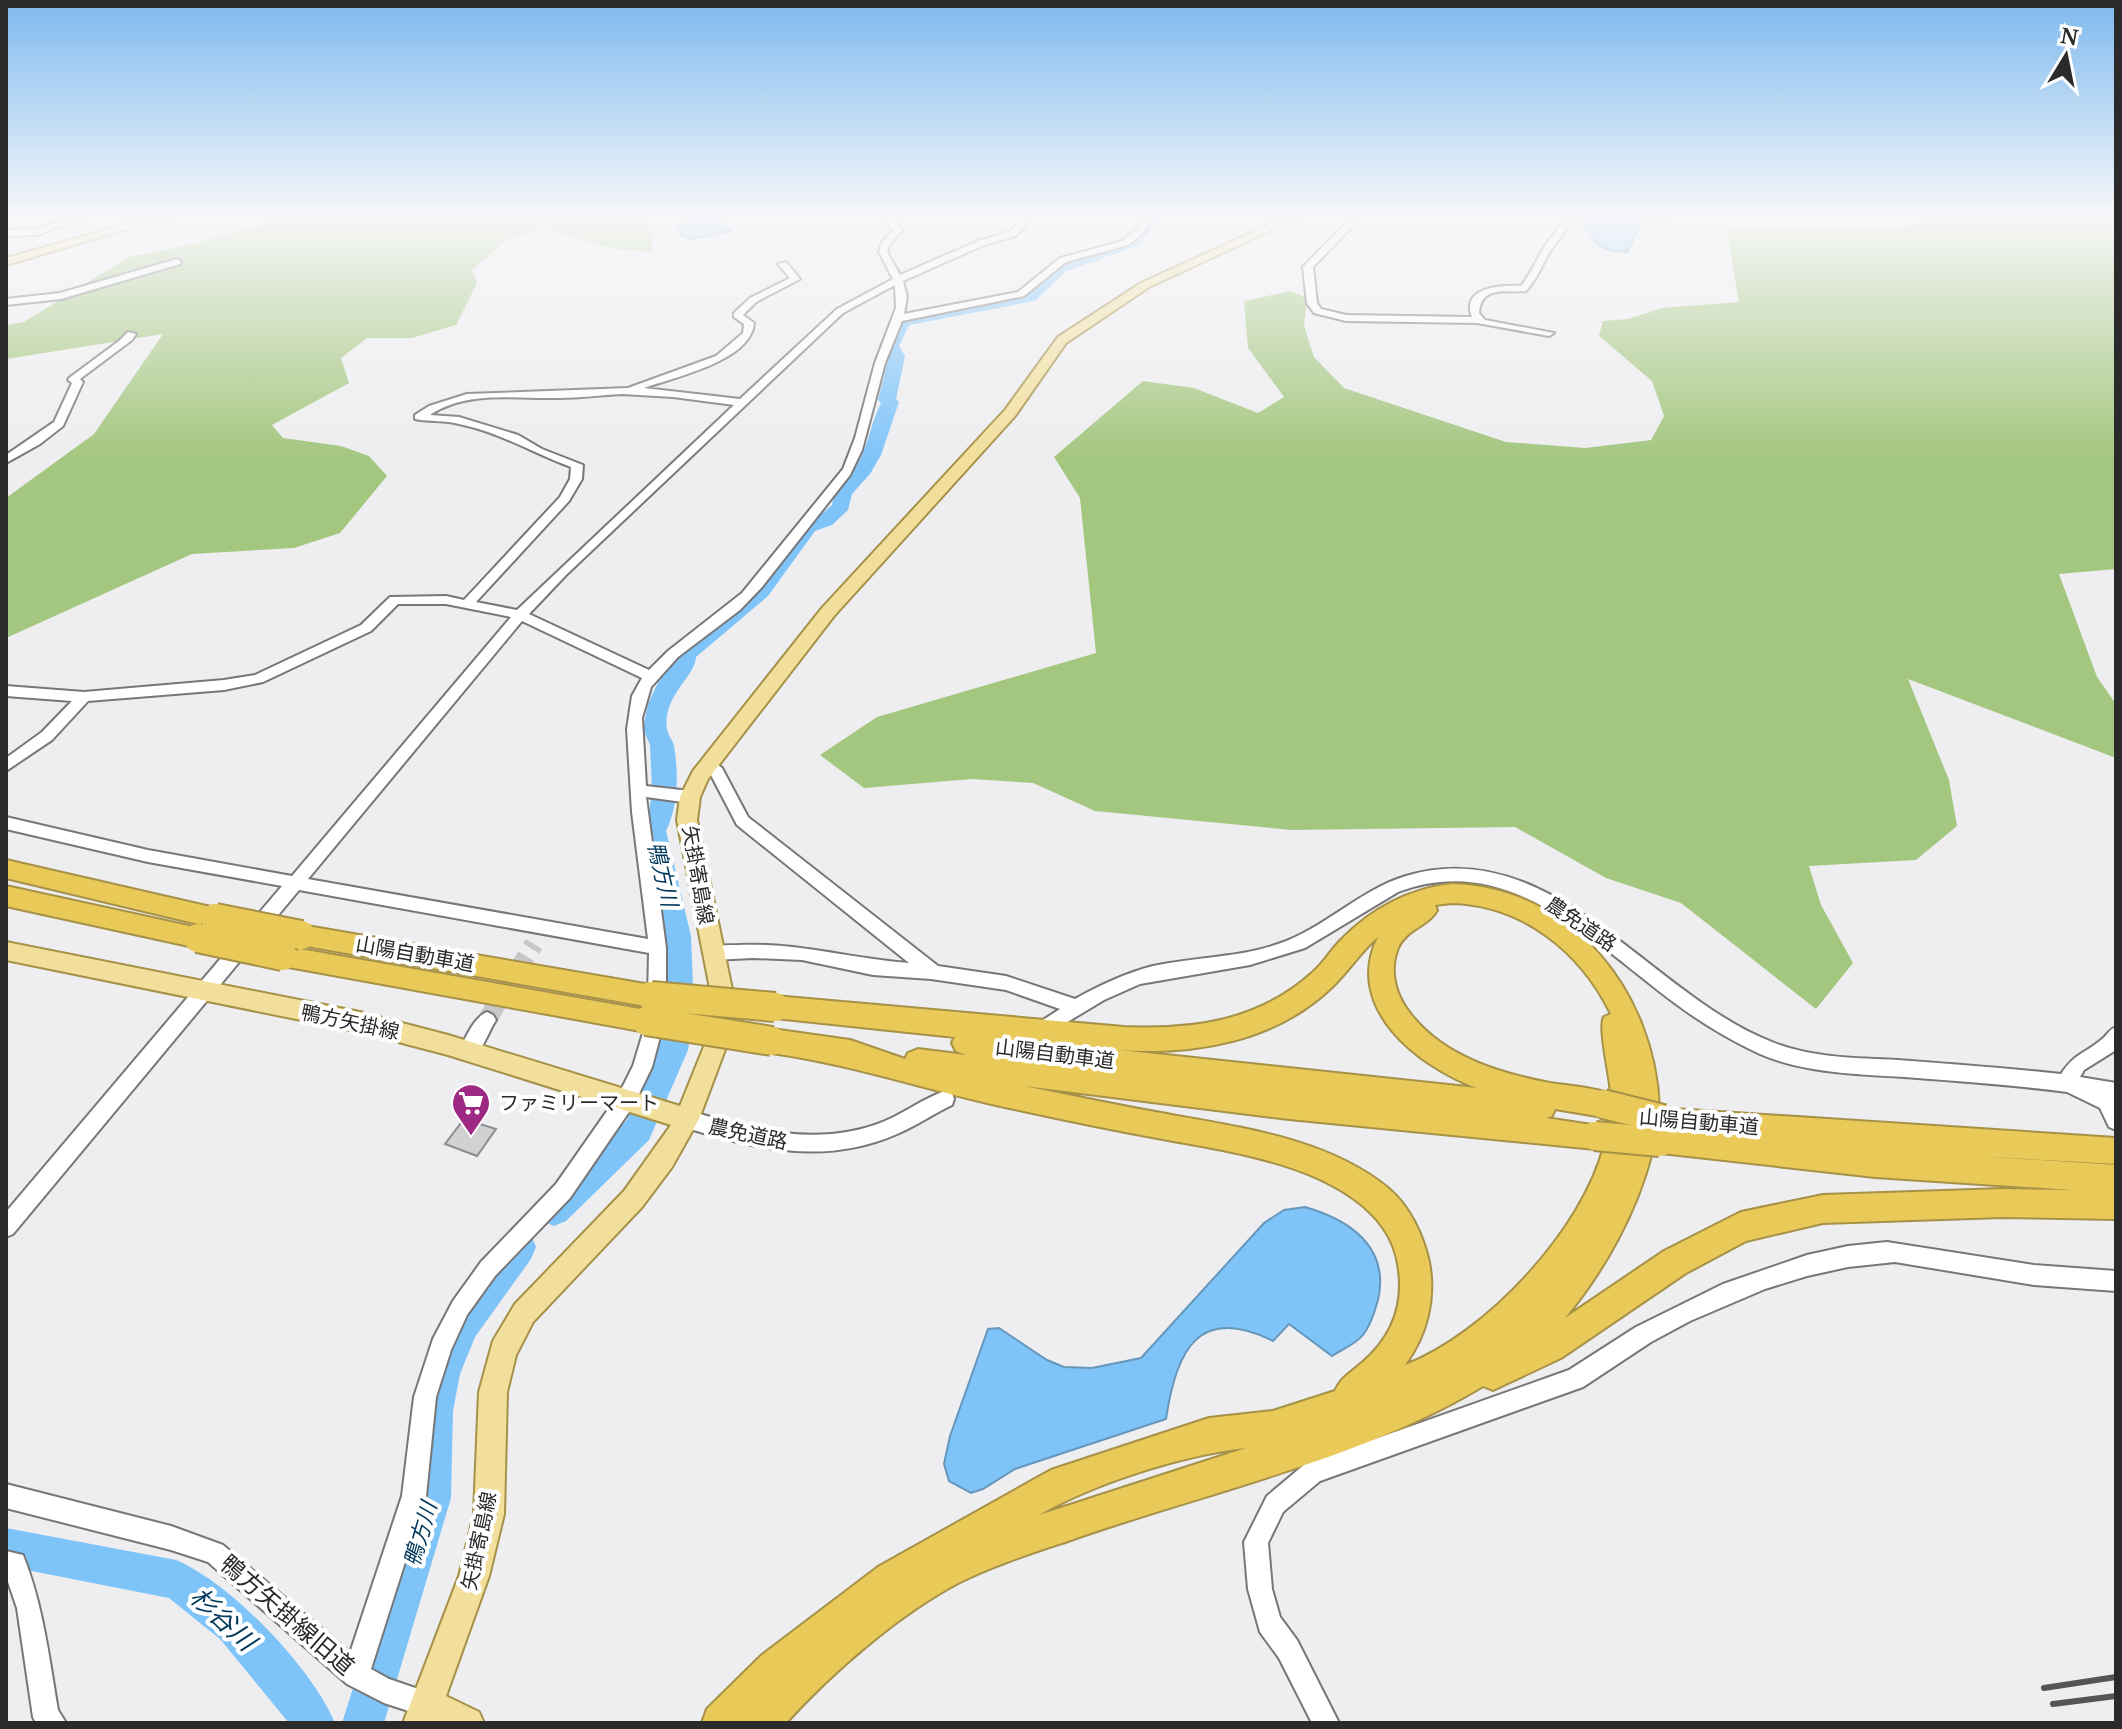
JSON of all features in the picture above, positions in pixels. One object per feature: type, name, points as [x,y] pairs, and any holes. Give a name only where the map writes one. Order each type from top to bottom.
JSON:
[{"type":"highway","name":"山陽自動車道","points":[[6,869],[215,918],[649,1008]]},
{"type":"highway","points":[[760,1723],[787,1691],[842,1643],[950,1568],[1074,1520],[1400,1412],[1452,1386],[1505,1353],[1563,1298],[1600,1243],[1633,1174],[1646,1124],[1643,1073],[1634,1036],[1600,972],[1577,945],[1548,922],[1510,902],[1472,894],[1419,898],[1397,907],[1375,922],[1321,982],[1293,1001],[1233,1030],[1188,1039],[1125,1039],[953,1027],[774,1021]]},
{"type":"highway","name":"山陽自動車道","points":[[6,896],[283,956],[649,1008],[1601,1118],[1662,1131],[1875,1163],[2116,1179]]},
{"type":"highway","points":[[721,1723],[775,1668],[891,1580],[1063,1482],[1209,1435],[1273,1428],[1438,1369],[1490,1332],[1540,1282],[1580,1232],[1613,1167],[1625,1117],[1624,1070],[1617,1036],[1605,1007],[1564,950],[1524,924],[1504,914],[1474,907],[1426,910],[1405,920],[1390,934],[1382,955],[1381,981],[1391,1010],[1415,1039],[1448,1062],[1488,1080],[1601,1118]]},
{"type":"highway","name":"山陽自動車道","points":[[774,1021],[835,1050],[1259,1103],[1601,1118]]},
{"type":"highway","points":[[835,1050],[908,1074],[1244,1144],[1296,1158],[1342,1175],[1378,1199],[1400,1225],[1414,1255],[1417,1299],[1405,1339],[1376,1374],[1319,1414]]},
{"type":"highway","name":"山陽自動車道","points":[[1662,1131],[1897,1138],[2109,1150]]},
{"type":"highway","points":[[1452,1386],[1483,1379],[1550,1347],[1675,1262],[1741,1227],[1823,1209],[1932,1204],[2116,1205]]},
{"type":"main road","name":"矢掛寄島線","points":[[418,1708],[474,1576],[489,1514],[493,1392],[503,1351],[524,1313],[633,1199],[663,1159],[678,1116],[718,1039],[724,1004],[689,835],[690,797],[708,763],[846,590],[1018,404],[1062,340],[1127,297]]},
{"type":"main road","name":"鴨方矢掛線","points":[[6,951],[360,1022],[468,1051],[678,1116]]},
{"type":"main road","points":[[418,1708],[468,1723]]},
{"type":"street","points":[[6,302],[55,297]]},
{"type":"street","points":[[631,390],[720,358],[732,350],[748,334],[749,323],[737,315],[743,307],[762,297]]},
{"type":"street","points":[[6,1227],[520,615],[840,311],[866,297]]},
{"type":"street","points":[[359,1678],[414,1496],[425,1397],[441,1347],[460,1308],[488,1269],[563,1191],[629,1101],[651,1042],[658,948],[651,879],[639,814],[642,791],[634,725],[637,703],[650,676],[761,582],[822,500],[845,475],[866,419],[885,344],[903,317],[903,297]]},
{"type":"street","points":[[903,317],[1007,297]]},
{"type":"street","points":[[1311,297],[1317,311],[1346,318],[1479,320],[1549,333]]},
{"type":"street","points":[[1478,297],[1473,304],[1474,314],[1479,320]]},
{"type":"street","points":[[6,460],[59,424],[78,382],[73,380],[99,359],[128,342],[131,334]]},
{"type":"street","points":[[467,604],[565,499],[576,479],[577,465],[538,451],[514,437],[459,420],[419,417],[433,407],[477,395],[563,395],[631,390],[742,403]]},
{"type":"street","points":[[6,691],[84,697],[224,685],[258,679],[366,628],[395,600],[446,600],[520,615],[650,676]]},
{"type":"street","points":[[6,766],[59,725],[84,697]]},
{"type":"street","points":[[708,763],[717,772],[742,821],[934,973]]},
{"type":"street","points":[[642,791],[690,797]]},
{"type":"street","points":[[6,823],[148,856],[294,884],[658,948]]},
{"type":"street","name":"農免道路","points":[[1049,1025],[1077,1007],[1148,975],[1237,961],[1292,947],[1385,890],[1410,880],[1437,874],[1467,875],[1497,880],[1556,904],[1701,1015],[1730,1033],[1768,1049],[1832,1064],[2066,1082],[2116,1091]]},
{"type":"street","points":[[534,944],[543,928]]},
{"type":"street","points":[[713,953],[802,953],[873,968],[1006,983],[1077,1007]]},
{"type":"street","points":[[468,1051],[487,1020]]},
{"type":"street","points":[[2116,1035],[2110,1044],[2078,1064],[2066,1082],[2107,1102],[2116,1121]]},
{"type":"street","name":"農免道路","points":[[678,1116],[766,1142],[832,1143],[868,1136],[892,1127],[945,1099]]},
{"type":"street","points":[[1326,1723],[1288,1649],[1269,1623],[1260,1589],[1256,1542],[1275,1504],[1313,1472],[1575,1379],[1612,1351],[1681,1313],[1768,1278],[1836,1260],[1889,1252],[2070,1281],[2116,1281]]},
{"type":"street","name":"鴨方矢掛線旧道","points":[[6,1496],[171,1538],[215,1553],[359,1678],[418,1708]]},
{"type":"street","points":[[6,1563],[14,1564],[29,1608],[46,1717],[53,1723]]},
{"type":"green space","points":[[65,297],[470,297],[456,325],[412,338],[367,338],[341,358],[349,383],[272,425],[283,438],[341,446],[369,456],[387,476],[340,533],[294,548],[192,554],[6,638],[6,498],[94,434],[163,334],[6,359],[6,325],[24,322]]},
{"type":"green space","points":[[1264,297],[1307,298],[1304,326],[1314,357],[1344,388],[1506,442],[1585,448],[1651,440],[1664,416],[1652,381],[1599,336],[1603,321],[1628,319],[1662,308],[1739,302],[1738,297],[2116,297],[2116,569],[2059,574],[2097,677],[2116,704],[2116,758],[1908,679],[1949,780],[1957,826],[1916,860],[1809,866],[1821,905],[1853,963],[1816,1009],[1681,903],[1606,878],[1515,827],[1292,830],[1095,811],[1033,783],[972,779],[864,788],[820,755],[877,717],[1096,653],[1080,498],[1054,457],[1143,381],[1194,388],[1258,413],[1284,397],[1248,348],[1244,301]]},
{"type":"water","points":[[1305,1207],[1351,1228],[1363,1238],[1378,1265],[1380,1281],[1374,1314],[1363,1335],[1356,1341],[1332,1356],[1289,1324],[1273,1341],[1247,1331],[1226,1328],[1209,1331],[1195,1341],[1184,1355],[1176,1373],[1166,1419],[1015,1469],[971,1493],[949,1481],[944,1464],[950,1436],[988,1329],[999,1328],[1047,1360],[1064,1367],[1092,1368],[1141,1358],[1264,1223],[1284,1210]]},
{"type":"building","name":"ファミリーマート","points":[[464,1119],[496,1129],[477,1156],[445,1144]]},
{"type":"waterway","name":"鴨方川","points":[[554,1210],[638,1130],[673,1050],[680,1011],[677,936],[653,831],[662,814],[664,789],[662,745],[655,729],[659,704],[669,681],[685,665],[685,655],[761,591],[808,527],[825,521],[841,506],[843,492],[864,470],[879,437],[890,402],[887,400],[897,356],[891,346],[903,321],[1032,297]]},
{"type":"waterway","name":"鴨方川","points":[[363,1723],[432,1498],[435,1411],[442,1374],[462,1325],[519,1247]]},
{"type":"waterway","name":"杉谷川","points":[[6,1547],[176,1580],[196,1592],[234,1625],[270,1664],[314,1723]]},
{"type":"tunnel","points":[[487,1020],[534,944]]},
{"type":"railway","points":[[2044,1688],[2116,1677]]},
{"type":"railway","points":[[2053,1704],[2116,1696]]},
{"type":"place","name":"ファミリーマート","points":[[471,1137]]}]
